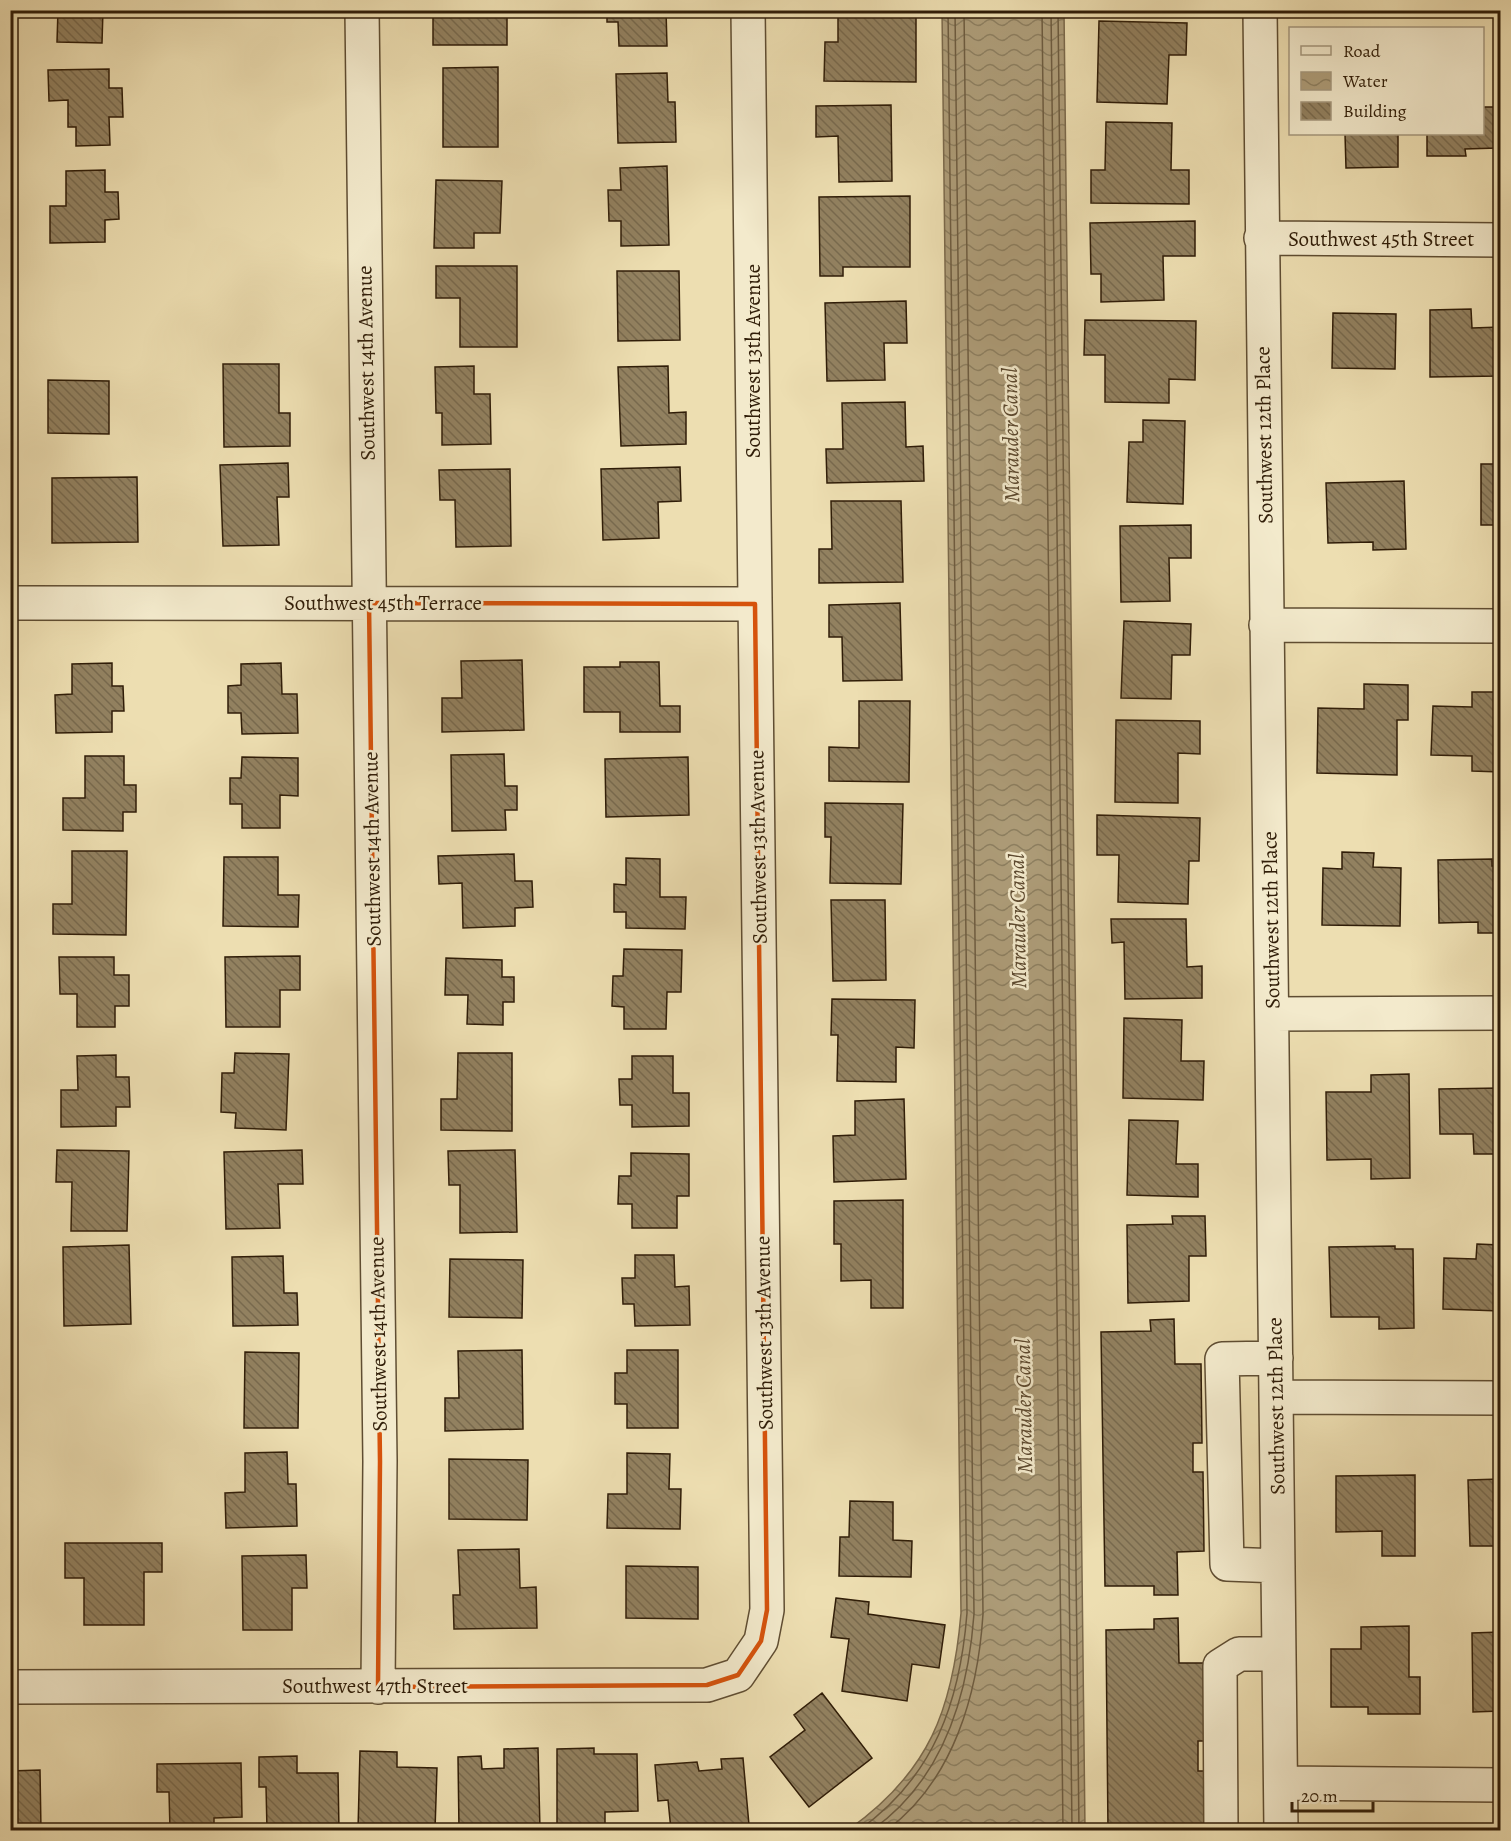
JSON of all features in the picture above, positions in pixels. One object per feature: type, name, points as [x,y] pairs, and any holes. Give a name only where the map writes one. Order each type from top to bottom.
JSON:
[{"type":"street","name":"Southwest 14th Avenue","points":[[362,10],[380,1461],[378,1686]]},
{"type":"street","name":"Southwest 13th Avenue","points":[[738,1675],[761,1641],[767,1610],[748,10]]},
{"type":"street","name":"Southwest 12th Place","points":[[1260,10],[1281,1830]]},
{"type":"street","name":"Southwest 45th Street","points":[[1262,238],[1500,240]]},
{"type":"street","name":"Southwest 45th Terrace","points":[[10,603],[755,604]]},
{"type":"street","points":[[1266,625],[1500,626]]},
{"type":"street","points":[[1272,1014],[1500,1013]]},
{"type":"street","points":[[1276,1358],[1222,1359],[1227,1564],[1278,1566]]},
{"type":"street","points":[[1276,1397],[1500,1398]]},
{"type":"street","points":[[1221,1830],[1220,1666],[1239,1654],[1279,1654]]},
{"type":"street","name":"Southwest 47th Street","points":[[10,1687],[707,1685],[738,1675]]},
{"type":"street","points":[[1281,1783],[1500,1785]]},
{"type":"highlighted area","points":[[369,603],[755,604],[767,1610],[761,1641],[738,1675],[707,1685],[378,1687],[380,1461]]},
{"type":"water","name":"Marauder Canal","points":[[942,11],[1064,11],[1085,1830],[848,1830],[899,1786],[917,1762],[932,1736],[943,1709],[951,1679],[961,1613]]},
{"type":"building","points":[[58,10],[103,10],[102,43],[57,42]]},
{"type":"building","points":[[507,10],[507,45],[433,45],[433,11]]},
{"type":"building","points":[[607,10],[666,10],[667,46],[619,46],[618,22],[607,22]]},
{"type":"building","points":[[838,10],[916,10],[916,82],[824,81],[825,42],[838,42]]},
{"type":"building","points":[[1099,21],[1187,23],[1186,55],[1169,55],[1167,104],[1097,102]]},
{"type":"building","points":[[498,67],[498,147],[443,147],[443,68]]},
{"type":"building","points":[[109,69],[109,88],[122,88],[123,117],[109,117],[110,145],[76,146],[76,127],[68,127],[68,100],[49,101],[48,70]]},
{"type":"building","points":[[667,73],[668,102],[675,102],[676,142],[618,143],[616,74]]},
{"type":"building","points":[[891,105],[892,181],[839,182],[838,136],[816,137],[816,106]]},
{"type":"building","points":[[1484,107],[1496,107],[1497,148],[1465,149],[1466,156],[1427,156],[1427,135],[1484,135]]},
{"type":"building","points":[[1106,122],[1172,123],[1171,170],[1189,170],[1189,204],[1091,203],[1091,170],[1105,170]]},
{"type":"building","points":[[1345,135],[1398,135],[1398,167],[1346,168]]},
{"type":"building","points":[[667,166],[669,245],[621,246],[621,221],[609,221],[608,190],[621,190],[620,168]]},
{"type":"building","points":[[105,170],[105,192],[118,192],[119,219],[105,220],[105,242],[50,243],[50,206],[66,206],[66,171]]},
{"type":"building","points":[[436,180],[502,181],[500,233],[474,233],[474,248],[434,248]]},
{"type":"building","points":[[910,196],[910,267],[843,267],[843,276],[820,276],[819,197]]},
{"type":"building","points":[[1195,221],[1195,256],[1163,256],[1164,300],[1101,302],[1101,274],[1091,274],[1090,223]]},
{"type":"building","points":[[436,266],[517,266],[517,347],[460,347],[460,298],[436,298]]},
{"type":"building","points":[[617,271],[679,271],[680,340],[618,341]]},
{"type":"building","points":[[906,301],[907,343],[884,343],[885,380],[827,381],[825,303]]},
{"type":"building","points":[[1471,309],[1472,328],[1500,327],[1500,376],[1430,377],[1430,310]]},
{"type":"building","points":[[1333,313],[1396,314],[1395,369],[1332,368]]},
{"type":"building","points":[[1085,320],[1196,321],[1195,380],[1169,379],[1169,403],[1105,402],[1105,355],[1084,355]]},
{"type":"building","points":[[223,364],[279,364],[279,413],[290,413],[290,446],[224,447]]},
{"type":"building","points":[[474,366],[474,394],[490,394],[491,444],[442,445],[442,413],[436,413],[435,367]]},
{"type":"building","points":[[668,366],[669,413],[686,412],[686,444],[621,446],[618,367]]},
{"type":"building","points":[[48,380],[109,381],[109,434],[48,433]]},
{"type":"building","points":[[905,402],[906,447],[923,446],[924,481],[827,483],[826,449],[843,449],[842,403]]},
{"type":"building","points":[[1143,420],[1185,421],[1183,504],[1127,502],[1129,442],[1143,442]]},
{"type":"building","points":[[288,463],[289,497],[277,497],[279,545],[223,546],[220,465]]},
{"type":"building","points":[[1481,464],[1500,464],[1500,525],[1481,525]]},
{"type":"building","points":[[680,467],[681,501],[658,502],[659,538],[603,540],[601,469]]},
{"type":"building","points":[[510,469],[511,546],[456,547],[455,500],[440,500],[439,470]]},
{"type":"building","points":[[137,477],[138,542],[52,543],[52,478]]},
{"type":"building","points":[[1404,481],[1406,549],[1373,550],[1373,542],[1328,543],[1326,483]]},
{"type":"building","points":[[831,501],[901,501],[903,582],[819,583],[819,549],[832,549]]},
{"type":"building","points":[[1191,525],[1191,558],[1169,558],[1170,601],[1121,602],[1120,526]]},
{"type":"building","points":[[900,603],[902,680],[843,681],[842,637],[829,637],[829,605]]},
{"type":"building","points":[[1124,621],[1191,624],[1190,655],[1172,655],[1171,699],[1121,698]]},
{"type":"building","points":[[522,660],[524,730],[442,732],[442,698],[462,698],[461,661]]},
{"type":"building","points":[[620,662],[659,662],[660,706],[680,706],[680,732],[620,732],[620,712],[584,712],[584,667],[620,667]]},
{"type":"building","points":[[112,663],[112,686],[123,686],[124,711],[112,711],[112,732],[56,733],[55,695],[72,694],[72,664]]},
{"type":"building","points":[[281,663],[282,694],[297,694],[298,733],[242,734],[241,713],[228,713],[228,686],[241,685],[241,664]]},
{"type":"building","points":[[1364,684],[1408,685],[1408,720],[1397,720],[1397,775],[1317,773],[1318,708],[1364,709]]},
{"type":"building","points":[[1472,692],[1500,692],[1500,772],[1472,771],[1472,756],[1431,755],[1433,706],[1472,707]]},
{"type":"building","points":[[859,701],[910,701],[909,782],[829,781],[829,747],[859,748]]},
{"type":"building","points":[[1116,720],[1200,721],[1200,754],[1178,753],[1178,803],[1115,802]]},
{"type":"building","points":[[504,754],[505,786],[517,786],[517,810],[505,810],[506,830],[452,831],[451,755]]},
{"type":"building","points":[[85,756],[124,756],[124,785],[136,785],[136,812],[123,812],[123,831],[63,830],[63,798],[85,798]]},
{"type":"building","points":[[242,757],[298,758],[298,796],[280,795],[280,828],[242,828],[242,804],[230,804],[230,778],[241,778]]},
{"type":"building","points":[[688,757],[689,815],[606,817],[605,759]]},
{"type":"building","points":[[825,803],[903,804],[901,884],[830,883],[831,837],[825,837]]},
{"type":"building","points":[[1097,815],[1200,818],[1199,861],[1189,861],[1188,904],[1118,902],[1119,855],[1097,855]]},
{"type":"building","points":[[72,851],[127,851],[126,935],[53,934],[53,904],[72,904]]},
{"type":"building","points":[[1342,852],[1374,853],[1373,867],[1401,868],[1400,926],[1322,925],[1323,868],[1342,869]]},
{"type":"building","points":[[514,854],[515,881],[532,881],[533,907],[515,908],[515,926],[463,928],[462,883],[439,884],[438,856]]},
{"type":"building","points":[[224,857],[278,857],[278,895],[299,895],[298,927],[223,926]]},
{"type":"building","points":[[626,858],[660,859],[660,897],[686,897],[685,929],[626,928],[626,912],[614,912],[614,884],[626,885]]},
{"type":"building","points":[[1492,859],[1492,866],[1500,866],[1500,933],[1478,933],[1478,922],[1439,923],[1438,860]]},
{"type":"building","points":[[831,900],[885,900],[886,980],[833,981]]},
{"type":"building","points":[[1111,919],[1186,919],[1187,967],[1202,966],[1202,998],[1125,999],[1124,942],[1112,943]]},
{"type":"building","points":[[624,949],[682,950],[681,992],[667,992],[666,1029],[624,1029],[624,1007],[612,1006],[613,976],[623,976]]},
{"type":"building","points":[[300,956],[300,990],[280,990],[280,1027],[226,1027],[225,957]]},
{"type":"building","points":[[59,957],[114,957],[114,975],[129,975],[129,1006],[115,1006],[115,1027],[77,1027],[77,994],[60,994]]},
{"type":"building","points":[[446,958],[502,960],[502,977],[514,977],[514,1002],[503,1002],[503,1025],[467,1024],[468,995],[445,995]]},
{"type":"building","points":[[832,999],[915,1000],[914,1048],[896,1047],[896,1082],[837,1081],[838,1035],[831,1035]]},
{"type":"building","points":[[1124,1018],[1182,1020],[1181,1061],[1204,1061],[1203,1100],[1123,1098]]},
{"type":"building","points":[[235,1053],[289,1054],[286,1130],[235,1128],[236,1113],[221,1112],[222,1073],[234,1073]]},
{"type":"building","points":[[458,1053],[512,1053],[512,1131],[441,1130],[441,1099],[457,1099]]},
{"type":"building","points":[[116,1055],[116,1077],[129,1077],[130,1107],[116,1107],[116,1126],[61,1127],[61,1090],[78,1090],[77,1056]]},
{"type":"building","points":[[632,1056],[673,1056],[673,1093],[689,1093],[689,1126],[632,1127],[632,1105],[620,1105],[619,1079],[632,1079]]},
{"type":"building","points":[[1409,1074],[1410,1178],[1371,1179],[1371,1159],[1327,1160],[1326,1092],[1371,1092],[1371,1075]]},
{"type":"building","points":[[1500,1088],[1500,1154],[1474,1154],[1473,1134],[1440,1134],[1439,1089]]},
{"type":"building","points":[[904,1099],[906,1179],[834,1182],[833,1136],[855,1135],[855,1101]]},
{"type":"building","points":[[1129,1120],[1178,1121],[1176,1164],[1198,1164],[1198,1197],[1127,1195]]},
{"type":"building","points":[[57,1150],[129,1151],[127,1231],[71,1231],[72,1182],[56,1182]]},
{"type":"building","points":[[302,1150],[303,1184],[278,1184],[280,1228],[226,1229],[224,1152]]},
{"type":"building","points":[[515,1150],[517,1232],[460,1233],[460,1185],[449,1185],[448,1151]]},
{"type":"building","points":[[631,1153],[689,1154],[689,1196],[677,1196],[677,1228],[632,1228],[632,1204],[618,1204],[619,1176],[631,1176]]},
{"type":"building","points":[[903,1200],[903,1308],[871,1308],[871,1280],[841,1281],[841,1244],[834,1244],[834,1201]]},
{"type":"building","points":[[1172,1216],[1205,1216],[1206,1256],[1189,1256],[1189,1301],[1128,1303],[1127,1225],[1173,1224]]},
{"type":"building","points":[[1477,1244],[1500,1245],[1500,1311],[1443,1309],[1444,1258],[1476,1259]]},
{"type":"building","points":[[129,1245],[131,1324],[64,1326],[63,1247]]},
{"type":"building","points":[[1395,1246],[1395,1249],[1413,1249],[1414,1328],[1379,1329],[1379,1317],[1331,1317],[1329,1247]]},
{"type":"building","points":[[635,1255],[674,1255],[675,1287],[689,1286],[690,1325],[635,1326],[634,1304],[623,1304],[622,1278],[635,1278]]},
{"type":"building","points":[[283,1256],[284,1293],[297,1293],[298,1325],[233,1326],[232,1257]]},
{"type":"building","points":[[450,1259],[523,1260],[522,1318],[449,1317]]},
{"type":"building","points":[[1174,1319],[1175,1364],[1201,1364],[1202,1443],[1193,1443],[1193,1472],[1203,1472],[1204,1551],[1177,1552],[1178,1595],[1154,1595],[1154,1586],[1105,1586],[1101,1332],[1151,1331],[1150,1320]]},
{"type":"building","points":[[522,1350],[523,1429],[445,1431],[445,1398],[459,1398],[458,1351]]},
{"type":"building","points":[[627,1350],[678,1350],[678,1428],[627,1428],[627,1404],[615,1404],[615,1373],[627,1373]]},
{"type":"building","points":[[245,1352],[299,1353],[298,1428],[244,1428]]},
{"type":"building","points":[[287,1452],[288,1484],[296,1484],[297,1526],[226,1528],[225,1493],[245,1492],[245,1453]]},
{"type":"building","points":[[627,1453],[670,1454],[669,1489],[681,1489],[680,1529],[607,1528],[608,1494],[627,1494]]},
{"type":"building","points":[[449,1459],[528,1460],[527,1520],[449,1519]]},
{"type":"building","points":[[1415,1475],[1415,1556],[1382,1556],[1382,1531],[1336,1532],[1336,1476]]},
{"type":"building","points":[[1500,1479],[1500,1546],[1470,1546],[1468,1480]]},
{"type":"building","points":[[850,1501],[893,1502],[893,1540],[912,1541],[911,1577],[839,1576],[840,1537],[849,1537]]},
{"type":"building","points":[[65,1543],[162,1543],[162,1572],[144,1572],[144,1625],[84,1625],[84,1578],[65,1578]]},
{"type":"building","points":[[519,1549],[520,1588],[536,1587],[537,1628],[454,1629],[453,1595],[460,1595],[458,1550]]},
{"type":"building","points":[[306,1555],[307,1588],[292,1588],[292,1630],[243,1630],[242,1556]]},
{"type":"building","points":[[626,1566],[698,1567],[698,1619],[626,1618]]},
{"type":"building","points":[[836,1598],[869,1602],[868,1614],[945,1625],[939,1668],[912,1664],[907,1701],[842,1691],[849,1639],[831,1637]]},
{"type":"building","points":[[1178,1618],[1179,1663],[1205,1663],[1206,1741],[1198,1741],[1198,1771],[1206,1771],[1207,1830],[1108,1830],[1106,1630],[1154,1629],[1154,1619]]},
{"type":"building","points":[[1409,1626],[1409,1677],[1420,1677],[1420,1714],[1368,1714],[1368,1707],[1331,1707],[1331,1649],[1361,1649],[1361,1627]]},
{"type":"building","points":[[1500,1632],[1500,1711],[1473,1712],[1472,1633]]},
{"type":"building","points":[[822,1693],[872,1758],[809,1807],[770,1757],[805,1730],[794,1715]]},
{"type":"building","points":[[538,1748],[540,1830],[459,1830],[458,1757],[481,1756],[482,1769],[504,1768],[504,1749]]},
{"type":"building","points":[[594,1748],[594,1754],[637,1754],[638,1811],[605,1812],[605,1830],[557,1830],[557,1749]]},
{"type":"building","points":[[360,1751],[397,1752],[397,1767],[437,1768],[435,1830],[358,1830]]},
{"type":"building","points":[[297,1756],[297,1773],[338,1773],[339,1830],[267,1830],[266,1787],[259,1787],[259,1757]]},
{"type":"building","points":[[743,1758],[749,1825],[706,1828],[706,1830],[671,1830],[668,1800],[658,1801],[655,1765],[697,1762],[699,1771],[722,1769],[721,1759]]},
{"type":"building","points":[[241,1763],[242,1817],[214,1818],[214,1830],[170,1830],[169,1792],[157,1792],[157,1764]]},
{"type":"building","points":[[40,1770],[41,1830],[10,1830],[10,1771]]}]
